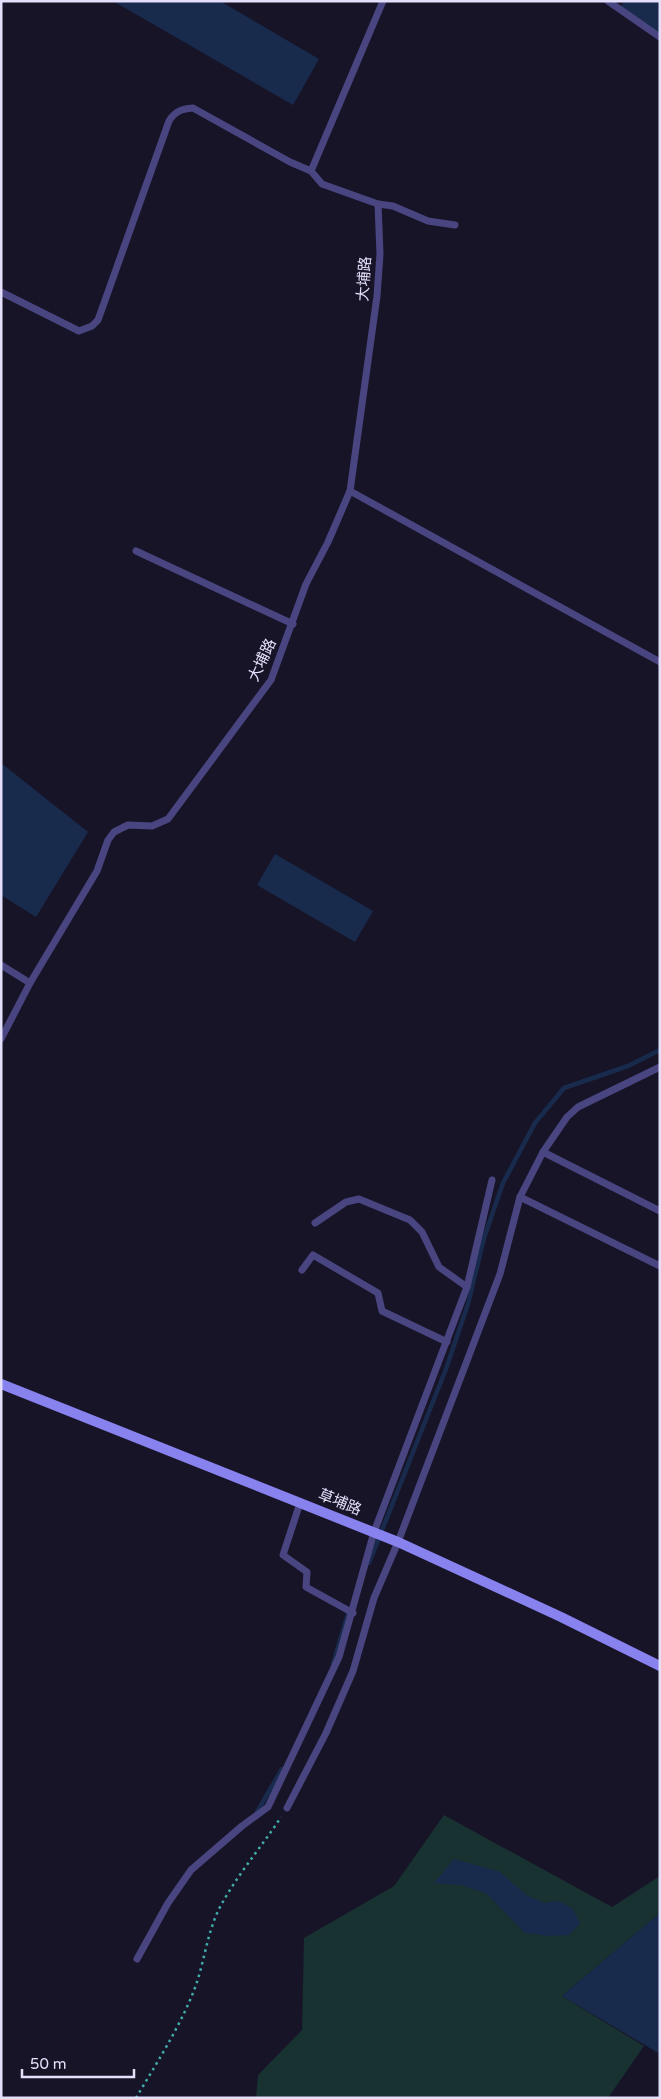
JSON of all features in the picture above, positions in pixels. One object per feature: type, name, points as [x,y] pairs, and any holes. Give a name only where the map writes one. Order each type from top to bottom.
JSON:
[{"type":"street","name":"草埔路","points":[[1,1384],[398,1542],[562,1617],[660,1666]]},
{"type":"lane","points":[[311,171],[384,1]]},
{"type":"lane","points":[[608,1],[660,37]]},
{"type":"lane","points":[[1,292],[79,331],[92,326],[98,320],[168,120],[173,114],[182,109],[193,108],[290,162],[311,171],[322,184],[378,204],[393,206],[428,221],[455,225]]},
{"type":"lane","name":"大埔路","points":[[1,1039],[30,982],[97,871],[108,840],[114,832],[128,825],[152,826],[168,819],[271,680],[306,584],[328,542],[350,491],[377,296],[380,254],[378,204]]},
{"type":"lane","points":[[350,491],[660,662]]},
{"type":"lane","points":[[136,551],[292,624]]},
{"type":"lane","points":[[1,965],[30,982]]},
{"type":"lane","points":[[287,1808],[326,1733],[353,1671],[374,1598],[398,1542],[500,1274],[520,1197],[543,1152],[566,1117],[578,1107],[660,1067]]},
{"type":"lane","points":[[543,1152],[660,1211]]},
{"type":"lane","points":[[137,1959],[168,1903],[191,1870],[242,1826],[268,1807],[340,1657],[374,1532],[467,1287],[492,1180]]},
{"type":"lane","points":[[520,1197],[660,1266]]},
{"type":"lane","points":[[315,1223],[346,1202],[359,1199],[410,1220],[422,1232],[439,1267],[467,1287]]},
{"type":"lane","points":[[302,1270],[312,1255],[378,1293],[382,1311],[447,1342]]},
{"type":"lane","points":[[300,1502],[283,1555],[307,1572],[306,1587],[353,1613]]},
{"type":"path","points":[[136,2098],[164,2051],[193,1993],[204,1952],[219,1910],[241,1873],[287,1808]]},
{"type":"green space","points":[[444,1815],[612,1907],[660,1876],[660,1913],[562,1996],[644,2046],[608,2098],[256,2098],[258,2075],[302,2030],[304,1938],[394,1886]]},
{"type":"water","points":[[113,1],[220,1],[319,59],[293,105]]},
{"type":"water","points":[[624,1],[660,1],[660,37],[620,9]]},
{"type":"water","points":[[1,763],[88,832],[36,917],[1,895]]},
{"type":"water","points":[[275,854],[373,911],[355,942],[257,885]]},
{"type":"water","points":[[454,1859],[500,1872],[526,1895],[544,1903],[559,1901],[573,1909],[580,1923],[569,1935],[550,1936],[525,1933],[487,1894],[462,1885],[434,1883]]},
{"type":"water","points":[[660,1913],[660,2054],[562,1996]]},
{"type":"waterway","points":[[369,1563],[446,1369],[468,1304],[484,1238],[503,1183],[535,1123],[564,1088],[628,1066],[660,1050]]},
{"type":"waterway","points":[[333,1664],[348,1614]]},
{"type":"waterway","points":[[257,1812],[282,1769]]}]
